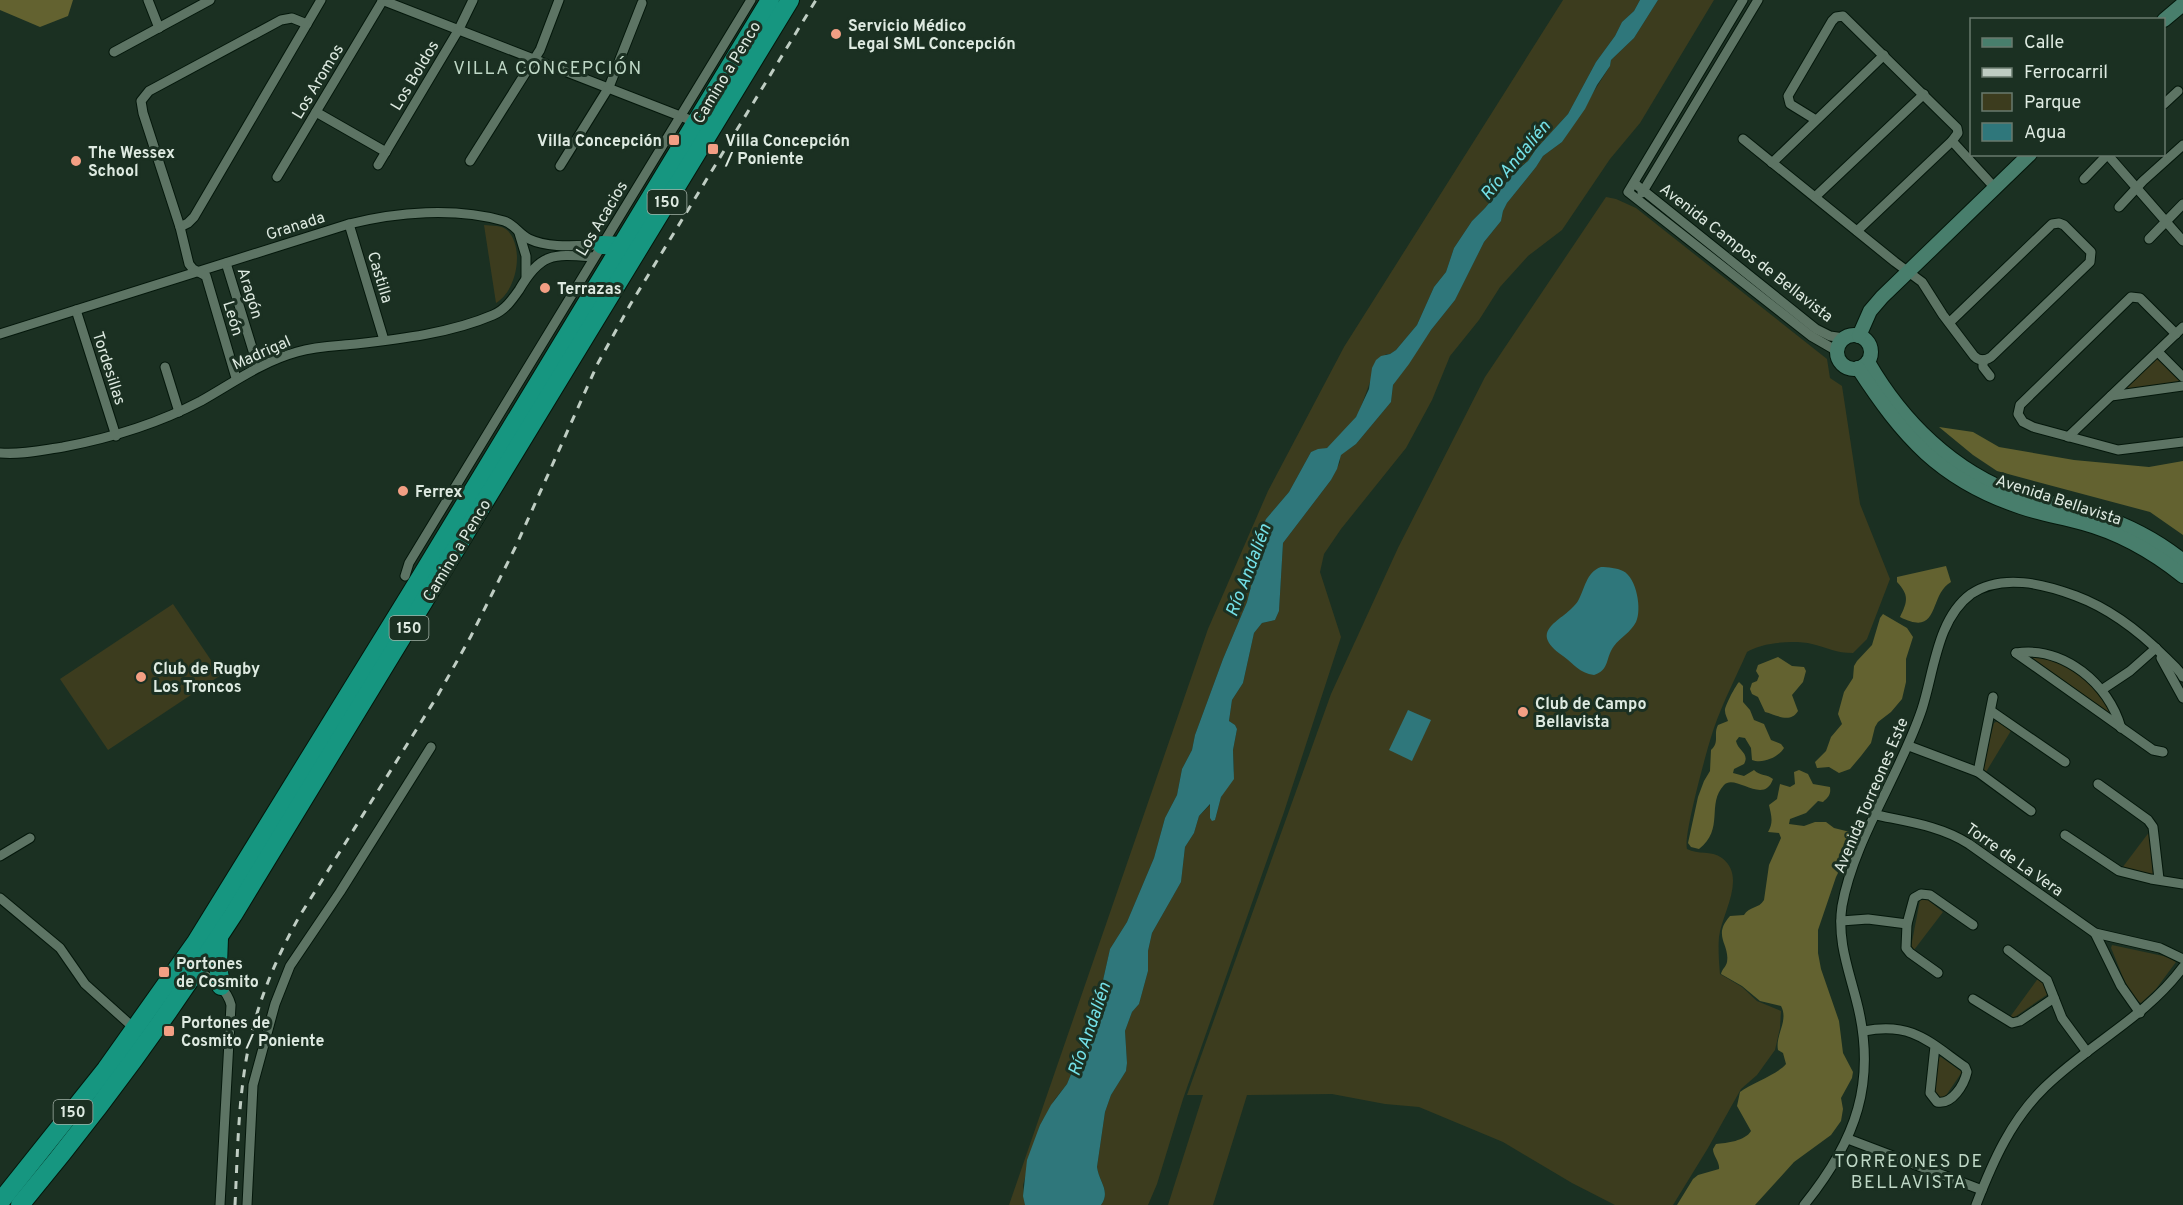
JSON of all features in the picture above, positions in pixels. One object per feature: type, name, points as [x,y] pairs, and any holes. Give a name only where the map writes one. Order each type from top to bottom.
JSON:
[{"type":"highway","name":"Camino a Penco","points":[[7,1198],[122,1076],[190,965],[408,584],[622,246],[770,0]]},
{"type":"highway","name":"Camino a Penco","points":[[7,1198],[135,1029],[190,965],[219,936],[424,603],[696,122],[790,0]]},
{"type":"highway","points":[[598,251],[622,246]]},
{"type":"highway","points":[[219,936],[218,965],[221,986]]},
{"type":"street","points":[[148,0],[159,28]]},
{"type":"street","points":[[114,52],[210,0]]},
{"type":"street","points":[[180,227],[194,217],[321,0]]},
{"type":"street","points":[[383,0],[696,122]]},
{"type":"street","name":"Los Aromos","points":[[277,177],[383,0]]},
{"type":"street","name":"Los Boldos","points":[[378,165],[459,29],[473,0]]},
{"type":"street","points":[[470,161],[535,59],[559,0]]},
{"type":"street","name":"Los Acacios","points":[[408,584],[409,563],[598,251],[696,122],[751,0]]},
{"type":"street","points":[[1634,183],[1743,0]]},
{"type":"street","points":[[1638,200],[1758,0]]},
{"type":"street","points":[[560,166],[609,87],[642,3]]},
{"type":"street","points":[[2165,18],[2183,4]]},
{"type":"street","points":[[1816,120],[1790,105],[1788,96],[1834,19],[1839,16],[1846,17],[1956,125],[1958,133],[1952,141],[1857,231]]},
{"type":"street","name":"León","points":[[236,378],[206,276],[189,264],[180,227],[141,109],[143,97],[281,20],[292,18],[307,24]]},
{"type":"street","points":[[1772,163],[1884,55]]},
{"type":"street","points":[[2165,102],[2178,91]]},
{"type":"street","points":[[1815,197],[1924,94]]},
{"type":"street","points":[[316,112],[386,152]]},
{"type":"street","points":[[1743,139],[1909,271],[1928,289],[1939,309],[1949,323],[1974,356],[1983,360],[1991,357],[2090,262],[2092,256],[2090,250],[2064,225],[2052,224],[1949,323]]},
{"type":"street","points":[[1952,141],[1995,188]]},
{"type":"street","points":[[2119,207],[2183,145]]},
{"type":"street","points":[[1859,336],[1870,311],[2028,156]]},
{"type":"street","points":[[2084,178],[2107,156]]},
{"type":"street","points":[[2109,156],[2183,241]]},
{"type":"street","name":"Avenida Campos de Bellavista","points":[[1634,183],[1816,329],[1840,344],[1811,336],[1628,192],[1634,183]]},
{"type":"street","points":[[2149,239],[2183,204]]},
{"type":"street","name":"Granada","points":[[0,334],[348,224],[393,215],[447,214],[497,219],[508,222],[529,239],[598,251]]},
{"type":"street","name":"Castilla","points":[[348,224],[384,340]]},
{"type":"street","points":[[518,231],[526,256],[526,278]]},
{"type":"street","name":"Madrigal","points":[[0,453],[32,452],[116,436],[179,412],[258,367],[308,349],[436,332],[495,314],[508,305],[536,265],[550,257],[598,251]]},
{"type":"street","name":"Aragón","points":[[226,263],[258,367]]},
{"type":"street","points":[[2068,437],[2179,331],[2138,297],[2131,297],[2019,408],[2018,414],[2023,422],[2033,427],[2068,437],[2118,450],[2183,442]]},
{"type":"street","name":"Tordesillas","points":[[76,310],[116,436]]},
{"type":"street","points":[[1851,335],[1859,336],[1866,339],[1871,354],[1863,365],[1849,368],[1839,360],[1840,344],[1851,335]]},
{"type":"street","points":[[2158,352],[2183,377]]},
{"type":"street","points":[[1983,360],[1983,367],[1990,376]]},
{"type":"street","name":"Avenida Bellavista","points":[[1863,365],[1906,418],[1934,445],[1965,468],[1997,486],[2020,495],[2081,510],[2118,523],[2155,542],[2183,561]]},
{"type":"street","name":"Avenida Bellavista","points":[[1863,365],[1900,429],[1930,458],[1958,478],[2006,502],[2115,534],[2151,553],[2183,576]]},
{"type":"street","points":[[165,367],[179,412]]},
{"type":"street","points":[[2111,396],[2183,386]]},
{"type":"street","name":"Avenida Torreones Este","points":[[1804,1205],[1825,1178],[1848,1139],[1858,1109],[1864,1074],[1864,1031],[1844,957],[1840,921],[1842,906],[1852,872],[1909,746],[1927,693],[1938,650],[1947,626],[1957,609],[1967,598],[1988,586],[2006,582],[2024,583],[2074,595],[2114,614],[2156,648],[2180,675],[2183,698]]},
{"type":"street","points":[[2103,689],[2130,671],[2156,648]]},
{"type":"street","points":[[2121,728],[2117,714],[2103,689],[2085,673],[2061,660],[2036,652],[2016,653],[2121,728],[2153,750],[2163,752]]},
{"type":"street","points":[[1978,772],[1993,698]]},
{"type":"street","points":[[1990,711],[2065,762]]},
{"type":"street","points":[[1909,746],[1978,772],[2031,811]]},
{"type":"street","points":[[247,1205],[253,1085],[275,1004],[290,966],[340,892],[431,747]]},
{"type":"street","points":[[2098,784],[2148,820],[2153,827],[2159,879]]},
{"type":"street","name":"Torre de La Vera","points":[[1876,815],[1937,828],[1959,837],[2095,933],[2160,948],[2183,959]]},
{"type":"street","points":[[2065,835],[2114,869],[2134,876],[2183,884]]},
{"type":"street","points":[[0,856],[30,838]]},
{"type":"street","points":[[1938,973],[1907,950],[1905,943],[1912,900],[1916,895],[1930,896],[1973,925]]},
{"type":"street","points":[[0,898],[60,948],[85,984],[135,1029]]},
{"type":"street","points":[[1840,921],[1868,919],[1907,924]]},
{"type":"street","name":"Torre de La Vera","points":[[2095,933],[2121,986],[2140,1013]]},
{"type":"street","points":[[2008,950],[2043,975],[2067,1027],[2087,1052]]},
{"type":"street","points":[[190,965],[221,986],[230,1000],[220,1205]]},
{"type":"street","points":[[1976,1205],[2003,1143],[2025,1109],[2046,1086],[2140,1013],[2162,993],[2183,967]]},
{"type":"street","points":[[1973,999],[2012,1023],[2020,1021],[2054,998]]},
{"type":"street","points":[[1864,1031],[1885,1028],[1902,1029],[1915,1033],[1935,1046],[1965,1067],[1967,1072],[1953,1097],[1944,1103],[1937,1102],[1930,1094],[1935,1046]]},
{"type":"street","points":[[1848,1139],[1982,1191]]},
{"type":"green space","points":[[1563,0],[1640,0],[1634,11],[1622,22],[1596,62],[1568,114],[1472,221],[1454,248],[1446,272],[1434,287],[1417,325],[1396,350],[1386,354],[1370,382],[1359,412],[1351,425],[1327,448],[1311,452],[1289,492],[1266,519],[1258,538],[1258,562],[1247,602],[1223,659],[1195,735],[1192,750],[1182,769],[1177,795],[1165,818],[1154,858],[1127,922],[1110,949],[1095,1016],[1067,1084],[1040,1125],[1023,1185],[1025,1205],[1009,1205],[1208,629],[1268,491],[1344,347]]},
{"type":"green space","points":[[1658,0],[1714,0],[1640,123],[1610,159],[1562,230],[1528,256],[1500,287],[1479,320],[1450,356],[1432,400],[1406,448],[1341,529],[1324,554],[1320,572],[1341,637],[1284,812],[1183,1099],[1157,1184],[1148,1205],[1101,1205],[1105,1191],[1097,1167],[1105,1112],[1111,1095],[1126,1071],[1125,1031],[1132,1012],[1139,1004],[1148,971],[1148,951],[1152,933],[1181,882],[1185,847],[1194,833],[1199,816],[1211,804],[1210,818],[1215,820],[1221,797],[1234,771],[1233,750],[1237,729],[1229,721],[1232,700],[1243,683],[1254,633],[1262,623],[1275,620],[1279,611],[1283,543],[1331,480],[1340,462],[1340,455],[1356,444],[1391,402],[1393,385],[1455,300],[1484,242],[1501,221],[1507,203],[1543,156],[1562,142],[1610,66],[1611,60],[1634,38]]},
{"type":"green space","name":"Club de Campo Bellavista","points":[[1606,197],[1636,208],[1827,359],[1830,378],[1842,386],[1860,504],[1890,579],[1867,639],[1853,653],[1797,642],[1770,644],[1747,652],[1714,728],[1697,790],[1687,849],[1722,858],[1729,866],[1732,875],[1731,896],[1719,937],[1720,974],[1742,987],[1757,1001],[1781,1011],[1775,1050],[1757,1075],[1741,1089],[1673,1205],[1615,1205],[1572,1183],[1503,1142],[1419,1107],[1385,1104],[1332,1094],[1247,1095],[1213,1205],[1168,1205],[1203,1095],[1187,1095],[1331,694],[1398,548],[1485,377]]},
{"type":"green space","points":[[484,225],[505,228],[513,238],[516,247],[516,268],[513,279],[509,289],[496,303]]},
{"type":"green space","points":[[2156,358],[2179,378],[2179,383],[2124,390],[2124,388]]},
{"type":"green space","name":"Club de Rugby Los Troncos","points":[[173,604],[221,675],[108,750],[60,679]]},
{"type":"green space","points":[[2035,656],[2061,664],[2081,675],[2097,690],[2112,712],[2108,713],[2032,658]]},
{"type":"green space","points":[[1998,721],[2012,729],[1986,772],[1982,770],[1994,723]]},
{"type":"green space","points":[[2150,831],[2153,875],[2122,868]]},
{"type":"green space","points":[[1920,900],[1928,900],[1943,912],[1914,950],[1911,947]]},
{"type":"green space","points":[[2112,945],[2168,957],[2176,962],[2156,989],[2141,1003],[2128,987],[2111,948]]},
{"type":"green space","points":[[2039,977],[2045,983],[2048,994],[2012,1019],[2010,1017]]},
{"type":"green space","points":[[1941,1057],[1962,1072],[1945,1097],[1941,1098],[1934,1094],[1936,1058]]},
{"type":"shaded area","points":[[0,0],[73,0],[68,16],[40,27],[0,10]]},
{"type":"shaded area","points":[[1939,427],[1973,432],[1999,447],[2074,460],[2149,467],[2183,461],[2183,535],[2150,512],[1997,471]]},
{"type":"shaded area","points":[[1946,566],[1951,582],[1939,596],[1928,619],[1913,622],[1900,617],[1906,598],[1897,582],[1897,577]]},
{"type":"shaded area","points":[[1883,614],[1907,628],[1913,637],[1906,659],[1906,682],[1902,699],[1878,722],[1871,743],[1850,769],[1839,773],[1829,767],[1817,768],[1815,762],[1826,751],[1831,737],[1842,724],[1838,714],[1844,692],[1853,678],[1854,666],[1872,645]]},
{"type":"shaded area","points":[[1778,657],[1792,666],[1804,667],[1806,671],[1803,682],[1792,695],[1798,711],[1787,718],[1765,712],[1758,697],[1752,694],[1750,689],[1759,676],[1756,671],[1758,665]]},
{"type":"shaded area","points":[[1739,682],[1743,686],[1743,702],[1750,710],[1754,720],[1764,724],[1771,740],[1781,744],[1784,748],[1774,757],[1765,761],[1756,761],[1752,760],[1751,748],[1745,738],[1739,737],[1736,741],[1746,757],[1744,764],[1734,769],[1733,773],[1744,776],[1754,770],[1773,779],[1769,787],[1763,790],[1729,782],[1724,785],[1716,800],[1714,825],[1707,841],[1699,849],[1691,847],[1688,843],[1698,797],[1710,771],[1711,750],[1715,744],[1717,728],[1718,725],[1728,721],[1725,709]]},
{"type":"shaded area","points":[[1799,770],[1808,774],[1813,784],[1830,787],[1830,792],[1823,802],[1818,801],[1806,813],[1790,819],[1789,824],[1804,826],[1815,822],[1826,822],[1834,828],[1850,832],[1853,836],[1851,847],[1836,877],[1818,930],[1821,969],[1839,1021],[1843,1053],[1853,1072],[1841,1098],[1843,1109],[1841,1121],[1831,1135],[1794,1162],[1755,1205],[1677,1205],[1693,1179],[1698,1175],[1719,1169],[1713,1152],[1716,1144],[1740,1139],[1751,1131],[1737,1106],[1740,1092],[1786,1064],[1783,1053],[1778,1050],[1778,1039],[1783,1023],[1781,1006],[1760,1001],[1742,986],[1721,974],[1727,956],[1722,929],[1730,916],[1744,915],[1764,900],[1769,865],[1781,838],[1779,833],[1768,832],[1771,822],[1769,805],[1777,799],[1780,784],[1790,787],[1795,784],[1794,772]]},
{"type":"water","points":[[1640,0],[1658,0],[1634,38],[1611,60],[1610,66],[1585,109],[1562,142],[1543,156],[1507,203],[1501,221],[1484,242],[1455,300],[1393,385],[1391,402],[1356,444],[1341,455],[1331,480],[1283,543],[1279,611],[1275,620],[1262,623],[1254,633],[1243,683],[1232,700],[1229,721],[1237,729],[1233,750],[1234,779],[1221,797],[1215,820],[1212,821],[1210,818],[1210,804],[1199,816],[1194,833],[1185,847],[1181,882],[1152,933],[1148,951],[1148,971],[1139,1004],[1132,1012],[1125,1031],[1126,1071],[1111,1095],[1105,1112],[1097,1167],[1105,1191],[1104,1200],[1101,1205],[1025,1205],[1023,1196],[1027,1160],[1040,1125],[1051,1105],[1067,1084],[1095,1016],[1110,949],[1127,922],[1154,858],[1165,818],[1177,795],[1182,769],[1192,750],[1195,735],[1223,659],[1247,602],[1259,555],[1258,538],[1266,519],[1289,492],[1311,452],[1327,448],[1356,417],[1369,389],[1372,368],[1376,360],[1396,350],[1417,325],[1434,287],[1446,272],[1454,248],[1472,221],[1568,114],[1596,62],[1622,22],[1634,11]]},
{"type":"water","points":[[1601,567],[1623,571],[1632,580],[1637,595],[1638,617],[1634,626],[1611,650],[1603,670],[1594,675],[1580,670],[1552,647],[1547,639],[1547,632],[1578,601],[1589,577]]},
{"type":"water","points":[[1408,710],[1431,720],[1412,761],[1389,750]]},
{"type":"railway","points":[[235,1205],[239,1118],[247,1053],[261,1002],[285,944],[299,917],[438,695],[471,636],[516,546],[598,363],[630,305],[816,0]]},
{"type":"place","name":"Servicio Médico Legal SML Concepción","points":[[836,34]]},
{"type":"place","name":"Villa Concepción","points":[[674,140]]},
{"type":"place","name":"Villa Concepción / Poniente","points":[[713,149]]},
{"type":"place","name":"The Wessex School","points":[[76,161]]},
{"type":"place","name":"Terrazas","points":[[545,288]]},
{"type":"place","name":"Ferrex","points":[[403,491]]},
{"type":"place","name":"Club de Rugby Los Troncos","points":[[141,677]]},
{"type":"place","name":"Club de Campo Bellavista","points":[[1523,712]]},
{"type":"place","name":"Portones de Cosmito","points":[[164,972]]},
{"type":"place","name":"Portones de Cosmito / Poniente","points":[[169,1031]]},
{"type":"district","name":"VILLA CONCEPCIÓN","points":[[548,68]]},
{"type":"district","name":"TORREONES DE BELLAVISTA","points":[[1909,1171]]},
{"type":"water label","name":"Río Andalién","points":[[1515,160]]},
{"type":"water label","name":"Río Andalién","points":[[1248,570]]},
{"type":"water label","name":"Río Andalién","points":[[1089,1029]]}]
